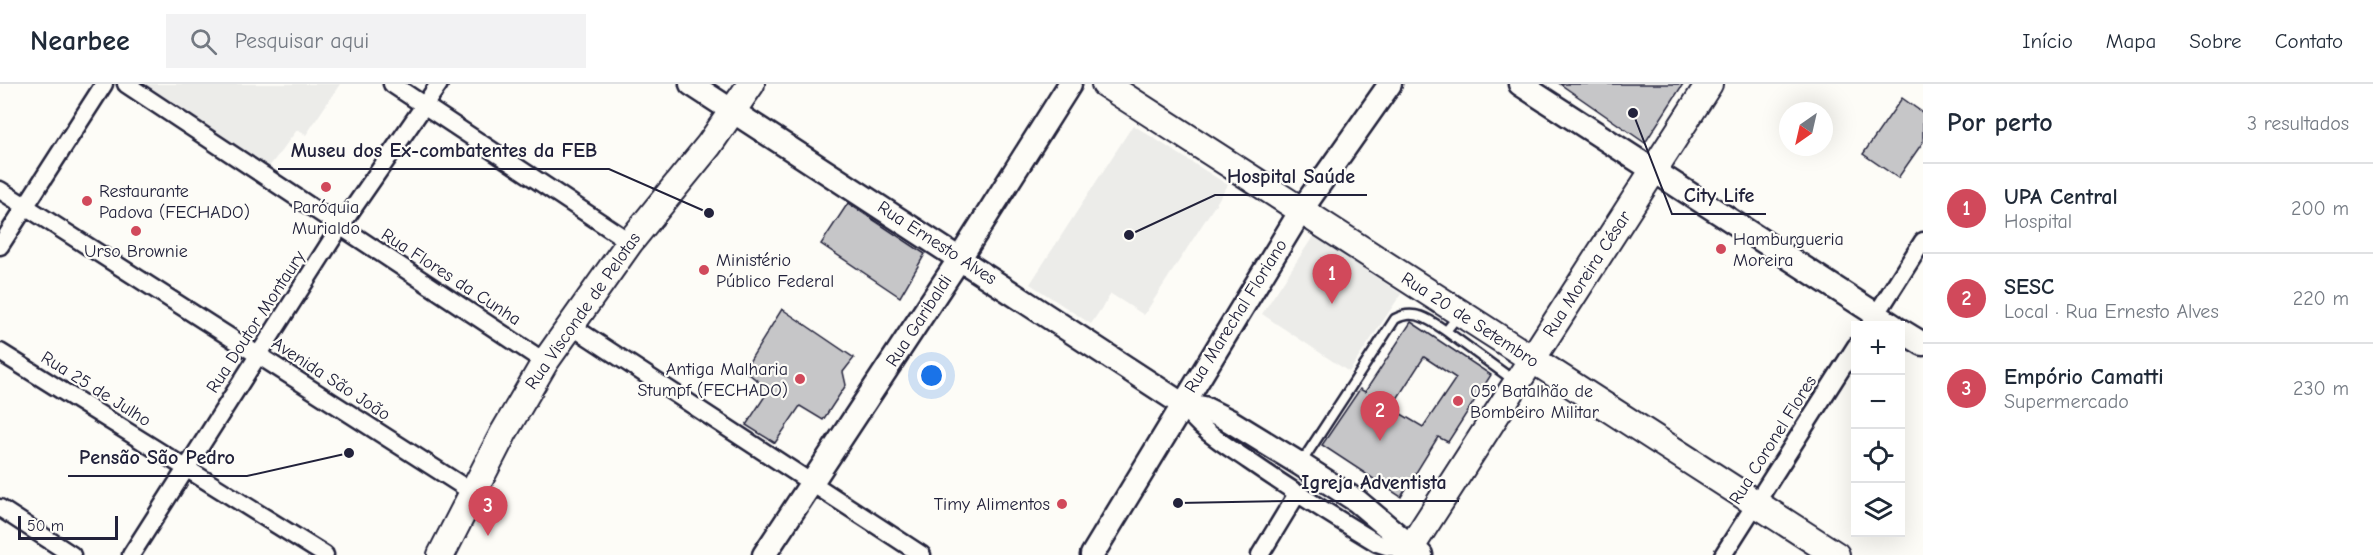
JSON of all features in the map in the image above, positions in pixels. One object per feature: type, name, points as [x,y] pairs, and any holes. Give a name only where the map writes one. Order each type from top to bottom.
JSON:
[{"type":"main road","name":"Rua Visconde de Pelotas","points":[[441,555],[472,492],[545,362],[630,242],[709,145],[751,84]]},
{"type":"main road","name":"Rua 20 de Setembro","points":[[1105,84],[1302,209],[1453,322],[1532,360],[1836,555]]},
{"type":"main road","name":"Rua Moreira César","points":[[1413,553],[1517,383],[1709,84]]},
{"type":"street","points":[[0,246],[104,84]]},
{"type":"street","name":"Rua Flores da Cunha","points":[[126,84],[545,362]]},
{"type":"street","points":[[392,84],[630,242]]},
{"type":"street","name":"Rua Doutor Montaury","points":[[131,555],[340,227],[439,84]]},
{"type":"street","name":"Rua Ernesto Alves","points":[[691,84],[1182,404],[1206,432],[1297,494],[1377,543],[1413,553]]},
{"type":"street","name":"Rua Garibaldi","points":[[764,555],[960,258],[1070,84]]},
{"type":"street","name":"Rua Marechal Floriano","points":[[1092,555],[1302,209],[1390,84]]},
{"type":"street","points":[[1520,84],[1879,321]]},
{"type":"street","points":[[39,183],[41,203],[48,221]]},
{"type":"street","name":"Avenida São João","points":[[0,190],[472,492]]},
{"type":"street","points":[[1881,321],[1923,241]]},
{"type":"street","points":[[570,325],[922,555]]},
{"type":"street","points":[[1905,333],[1923,344]]},
{"type":"street","name":"Rua 25 de Julho","points":[[0,352],[324,555]]},
{"type":"street","name":"Rua Coronel Flores","points":[[1723,555],[1851,354]]},
{"type":"street","name":"Rua Ernesto Alves","points":[[1182,404],[1204,408],[1230,421],[1300,464],[1357,501],[1385,523],[1413,553]]},
{"type":"street","points":[[1260,555],[1297,494]]},
{"type":"street","points":[[0,508],[72,555]]},
{"type":"lane","points":[[1300,464],[1395,319],[1404,314],[1453,322],[1517,383]]},
{"type":"shaded area","points":[[145,84],[340,84],[306,135],[297,130],[269,167]]},
{"type":"shaded area","points":[[1133,125],[1228,185],[1144,315],[1111,294],[1091,324],[1030,284]]},
{"type":"shaded area","points":[[1314,235],[1401,294],[1349,372],[1262,314]]},
{"type":"building","points":[[1560,84],[1683,84],[1645,143]]},
{"type":"building","points":[[1902,98],[1923,113],[1923,142],[1898,178],[1863,154]]},
{"type":"building","points":[[848,203],[925,254],[900,297],[821,244]]},
{"type":"building","name":"Antiga Malharia Stumpf (FECHADO)","points":[[782,309],[854,358],[843,372],[846,385],[823,420],[800,406],[775,443],[746,425],[769,390],[744,370]]},
{"type":"building","points":[[1411,322],[1491,375],[1448,442],[1438,437],[1401,497],[1322,445],[1360,389],[1365,392]],"holes":[[[1424,357],[1456,378],[1423,427],[1391,408]]]},
{"type":"place","name":"City Life","points":[[1633,113]]},
{"type":"place","name":"Paróquia Murialdo","points":[[326,187]]},
{"type":"place","name":"Restaurante Padova (FECHADO)","points":[[87,201]]},
{"type":"place","name":"Museu dos Ex-combatentes da FEB","points":[[709,213]]},
{"type":"place","name":"Urso Brownie","points":[[136,231]]},
{"type":"place","name":"Hospital Saúde","points":[[1129,235]]},
{"type":"place","name":"Hamburgueria Moreira","points":[[1721,249]]},
{"type":"place","name":"Ministério Público Federal","points":[[704,270]]},
{"type":"place","name":"UPA Central","points":[[1332,304]]},
{"type":"place","name":"Antiga Malharia Stumpf (FECHADO)","points":[[800,379]]},
{"type":"place","name":"05º Batalhão de Bombeiro Militar","points":[[1458,401]]},
{"type":"place","name":"SESC","points":[[1380,441]]},
{"type":"place","name":"Pensão São Pedro","points":[[349,453]]},
{"type":"place","name":"Igreja Adventista","points":[[1178,503]]},
{"type":"place","name":"Timy Alimentos","points":[[1062,504]]},
{"type":"place","name":"Empório Camatti","points":[[488,536]]}]
